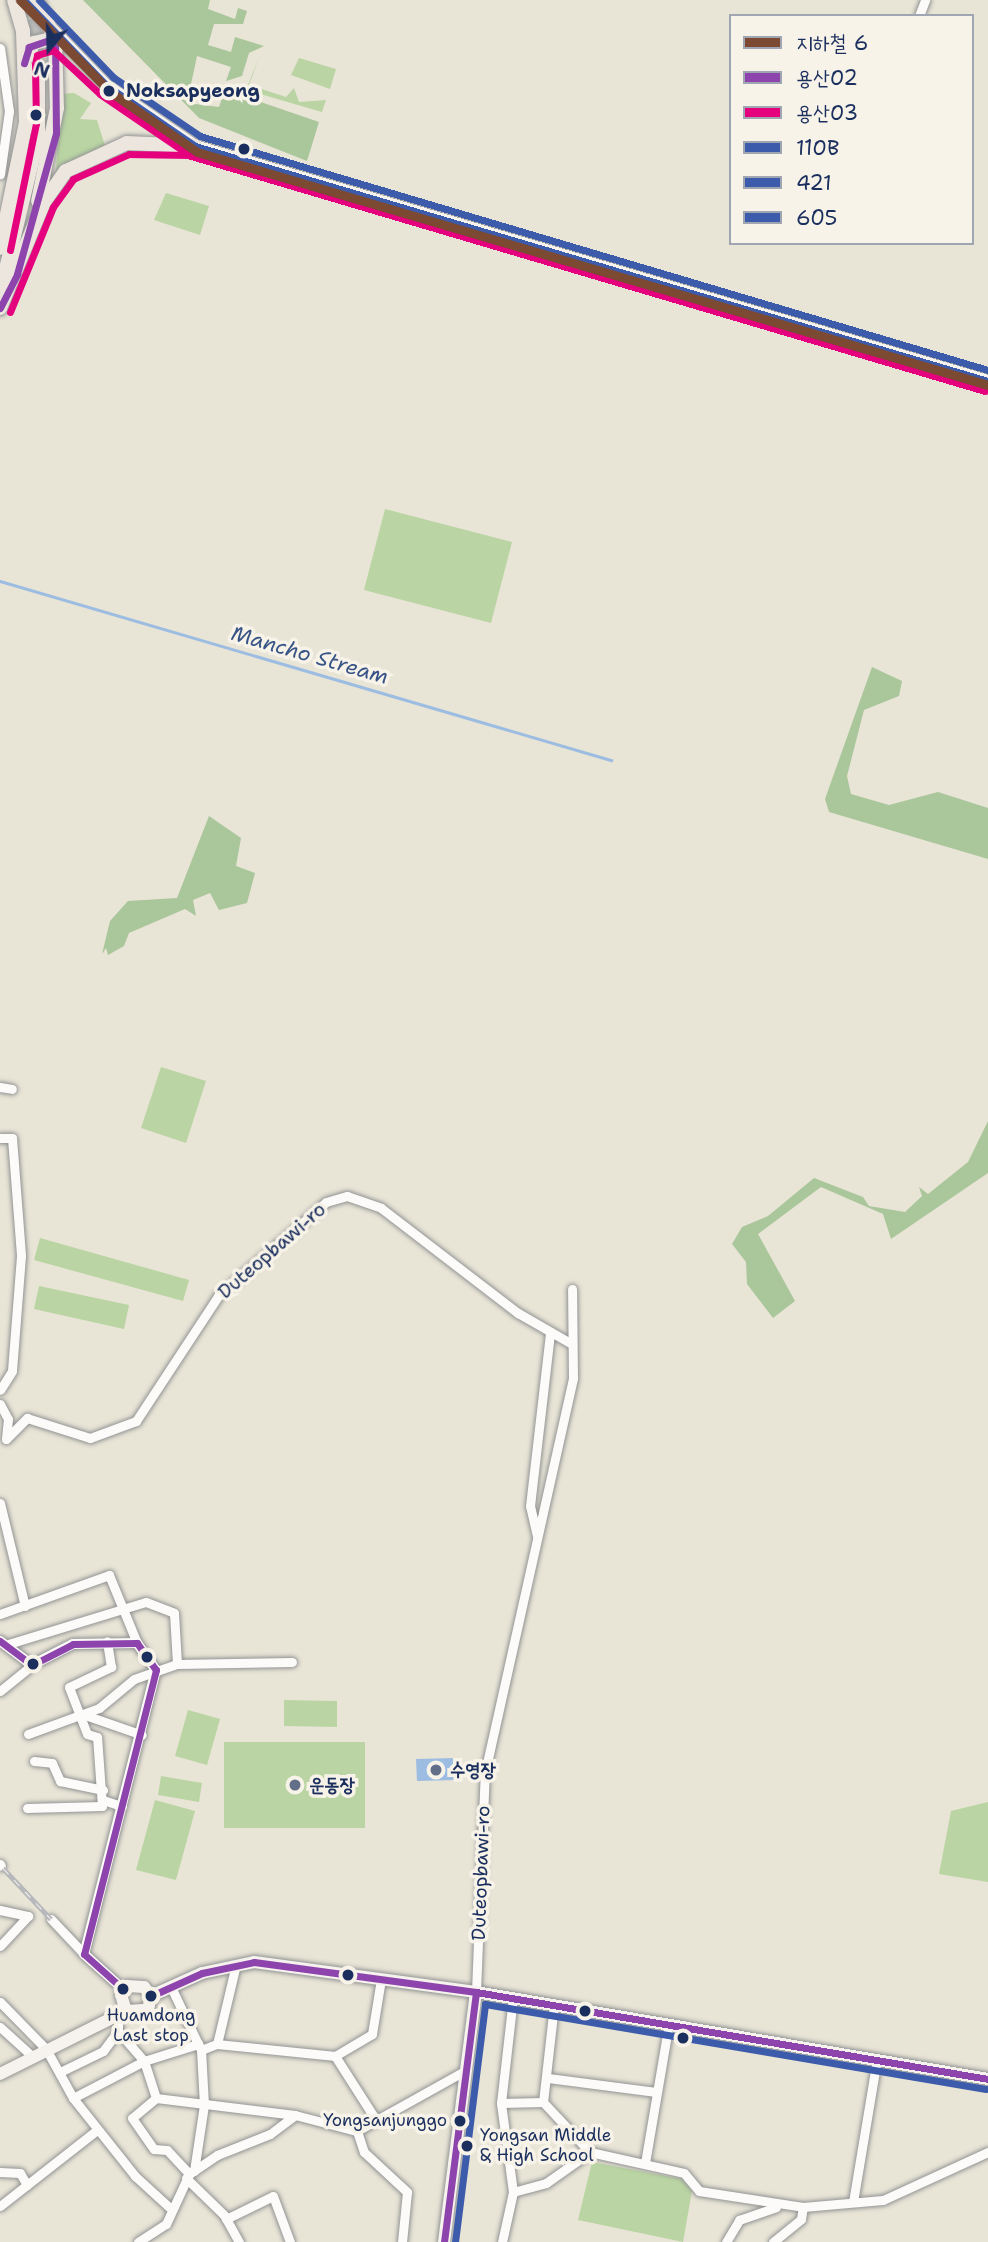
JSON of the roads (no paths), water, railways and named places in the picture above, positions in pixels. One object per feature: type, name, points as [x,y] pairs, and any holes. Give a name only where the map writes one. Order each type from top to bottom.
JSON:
[{"type":"main road","points":[[0,248],[26,122],[31,64],[14,0]]},
{"type":"main road","points":[[24,0],[55,38],[136,108],[195,146]]},
{"type":"main road","points":[[17,274],[56,133],[55,38],[36,0]]},
{"type":"main road","points":[[0,294],[38,137],[29,47],[55,38]]},
{"type":"main road","points":[[0,308],[17,274],[44,202],[66,171],[127,143],[195,146],[988,381]]},
{"type":"main road","points":[[151,1996],[236,1964],[476,1992],[988,2079]]},
{"type":"main road","points":[[122,2012],[124,1990],[136,1984],[151,1996]]},
{"type":"main road","points":[[444,2242],[476,1992]]},
{"type":"main road","points":[[0,2074],[122,2012],[148,2010],[151,1996]]},
{"type":"street","points":[[0,48],[9,111],[0,174]]},
{"type":"street","points":[[0,1087],[12,1089]]},
{"type":"street","points":[[0,1138],[12,1138],[21,1256],[12,1371],[0,1390]]},
{"type":"street","name":"Duteopbawi-ro","points":[[3,1439],[27,1418],[90,1438],[136,1421],[218,1296],[326,1202],[347,1196],[381,1208],[550,1332],[572,1344]]},
{"type":"street","name":"Duteopbawi-ro","points":[[476,1992],[485,1772],[573,1378],[572,1289]]},
{"type":"street","points":[[538,1541],[530,1506],[550,1332]]},
{"type":"street","points":[[0,1404],[8,1419],[3,1439]]},
{"type":"street","points":[[0,1503],[25,1606]]},
{"type":"street","points":[[0,1614],[109,1575],[118,1608],[156,1670],[142,1735],[84,1954]]},
{"type":"street","points":[[3,1643],[146,1602],[174,1613],[177,1664]]},
{"type":"street","points":[[0,1691],[32,1665],[73,1644],[107,1641],[137,1643]]},
{"type":"street","points":[[27,1808],[97,1810],[103,1795],[97,1737],[87,1734],[69,1688],[111,1667],[107,1641]]},
{"type":"street","points":[[3,1643],[32,1665]]},
{"type":"street","points":[[29,1734],[80,1714],[156,1670],[177,1664],[292,1662]]},
{"type":"street","points":[[80,1714],[142,1735]]},
{"type":"street","points":[[34,1761],[52,1763],[60,1781],[103,1795],[122,1806]]},
{"type":"street","points":[[0,1910],[28,1916],[0,1946]]},
{"type":"street","points":[[51,1919],[124,1990]]},
{"type":"street","points":[[217,2044],[236,1964]]},
{"type":"street","points":[[73,2098],[144,2061],[217,2044],[335,2056],[372,2034],[380,1979]]},
{"type":"street","points":[[138,2242],[166,2224],[169,2207],[190,2174],[205,2099],[200,2047],[172,1987]]},
{"type":"street","points":[[502,2242],[513,2192],[501,2103],[513,1998]]},
{"type":"street","points":[[0,2003],[46,2049],[73,2098],[97,2130],[169,2207]]},
{"type":"street","points":[[543,2102],[548,2078],[554,2005]]},
{"type":"street","points":[[60,2072],[103,2051],[118,2031],[122,2012]]},
{"type":"street","points":[[645,2163],[669,2024]]},
{"type":"street","points":[[0,2027],[33,2057]]},
{"type":"street","points":[[118,2031],[144,2061],[156,2098]]},
{"type":"street","points":[[335,2056],[376,2120]]},
{"type":"street","points":[[853,2202],[877,2059]]},
{"type":"street","points":[[239,2242],[226,2219],[190,2174],[167,2150],[154,2149],[132,2118],[156,2098],[205,2099],[295,2115],[357,2131],[466,2070]]},
{"type":"street","points":[[548,2078],[656,2092]]},
{"type":"street","points":[[501,2103],[543,2102],[590,2152],[684,2173],[699,2191],[777,2206],[803,2207],[853,2202],[910,2191],[988,2151]]},
{"type":"street","points":[[190,2174],[295,2115]]},
{"type":"street","points":[[0,2206],[97,2130]]},
{"type":"street","points":[[357,2131],[364,2152],[407,2192],[402,2242]]},
{"type":"street","points":[[513,2192],[546,2183],[590,2152]]},
{"type":"street","points":[[0,2172],[20,2173],[27,2185]]},
{"type":"street","points":[[226,2219],[273,2196],[290,2242]]},
{"type":"street","points":[[726,2242],[740,2220],[777,2206]]},
{"type":"street","points":[[774,2242],[801,2219],[803,2207]]},
{"type":"water","name":"수영장","points":[[455,1758],[456,1780],[417,1781],[416,1759]]},
{"type":"waterway","name":"Mancho Stream","points":[[0,581],[611,760]]},
{"type":"tunnel","points":[[22,0],[33,21],[38,65]]},
{"type":"railway","points":[[3,1868],[51,1919]]},
{"type":"metro line","name":"6","points":[[20,0],[109,91],[197,152],[988,385]]},
{"type":"place","name":"Noksapyeong","points":[[109,91]]},
{"type":"place","name":"수영장","points":[[436,1770]]},
{"type":"place","name":"운동장","points":[[295,1785]]},
{"type":"place","name":"Huamdong Last stop","points":[[151,1996]]},
{"type":"place","name":"Yongsanjunggo","points":[[460,2121]]},
{"type":"place","name":"Yongsan Middle & High School","points":[[467,2146]]}]
